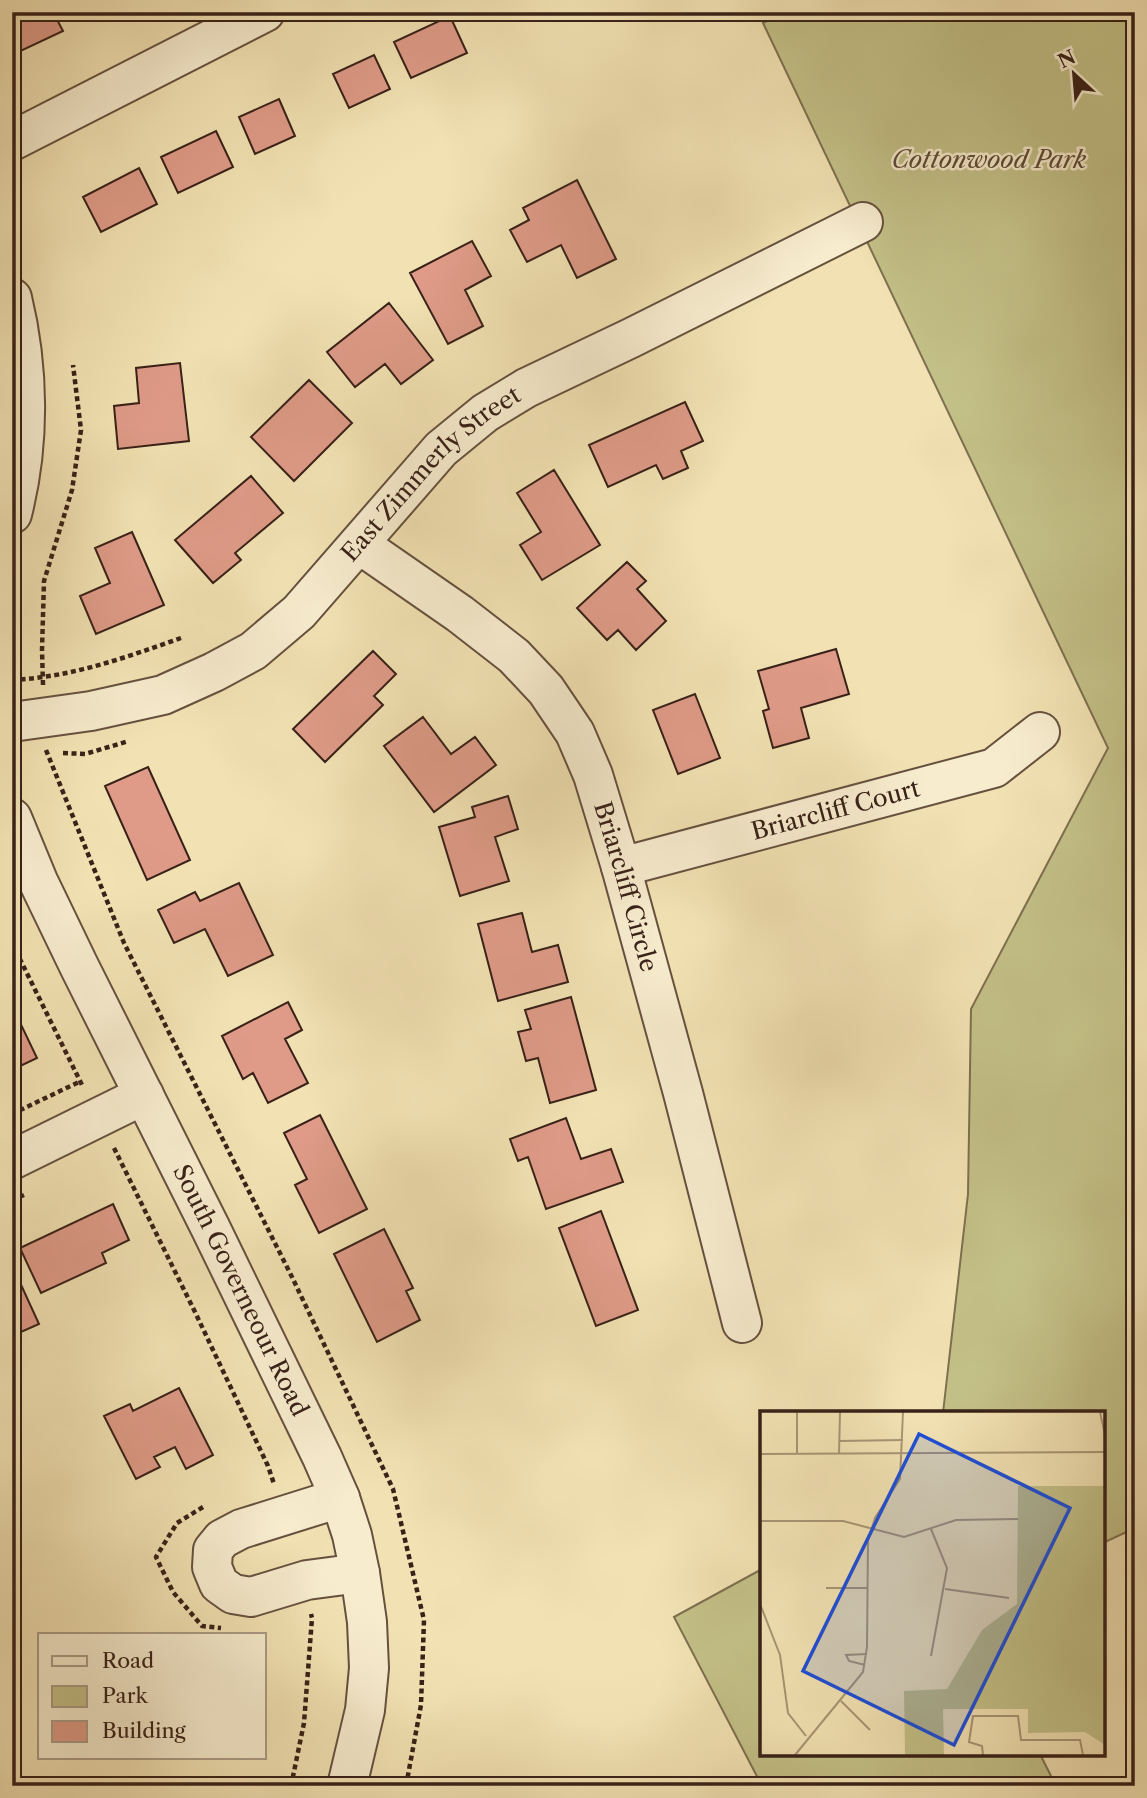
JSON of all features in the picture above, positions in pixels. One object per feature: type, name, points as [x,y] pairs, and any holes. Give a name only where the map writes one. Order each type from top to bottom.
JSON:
[{"type":"street","points":[[12,141],[265,12]]},
{"type":"street","name":"East Zimmerly Street","points":[[28,720],[91,711],[163,695],[253,651],[299,612],[441,449],[485,414],[526,387],[631,338],[863,222]]},
{"type":"street","points":[[12,298],[20,328],[26,404],[23,447],[12,514]]},
{"type":"street","name":"Briarcliff Circle","points":[[359,544],[460,614],[514,656],[546,690],[575,733],[593,775],[621,867],[742,1323]]},
{"type":"street","name":"Briarcliff Court","points":[[621,867],[993,768],[1040,732]]},
{"type":"street","name":"South Governeour Road","points":[[12,818],[38,881],[323,1457],[340,1498],[360,1573],[367,1622],[369,1668],[365,1710],[347,1786]]},
{"type":"street","points":[[12,1160],[144,1095]]},
{"type":"street","points":[[340,1498],[242,1529],[222,1539],[213,1550],[212,1567],[219,1584],[233,1594],[251,1597],[302,1582],[360,1573]]},
{"type":"path","points":[[73,365],[81,430],[72,490],[44,581],[43,678],[28,720],[46,751],[124,943],[292,1277],[393,1489],[424,1620],[421,1705],[406,1786]]},
{"type":"path","points":[[12,680],[43,678],[111,663],[181,638]]},
{"type":"path","points":[[12,943],[195,1312],[268,1466],[283,1515]]},
{"type":"path","points":[[12,1114],[80,1081]]},
{"type":"path","points":[[291,1786],[304,1723],[312,1618],[302,1582]]},
{"type":"green space","name":"Cottonwood Park","points":[[785,12],[1135,12],[1135,1528],[1105,1542],[1105,1411],[943,1411],[968,1194],[971,1009],[1108,748],[763,23]]},
{"type":"green space","points":[[760,1570],[760,1756],[1041,1756],[1056,1786],[762,1786],[674,1617]]},
{"type":"building","points":[[12,12],[53,12],[63,31],[12,55]]},
{"type":"building","points":[[450,16],[467,53],[411,78],[394,42]]},
{"type":"building","points":[[374,55],[390,89],[349,108],[333,74]]},
{"type":"building","points":[[279,99],[295,136],[255,154],[239,117]]},
{"type":"building","points":[[216,131],[233,167],[178,193],[161,157]]},
{"type":"building","points":[[139,168],[157,204],[101,232],[83,197]]},
{"type":"building","points":[[577,180],[616,259],[577,278],[561,245],[527,262],[510,230],[529,220],[523,208]]},
{"type":"building","points":[[472,241],[491,276],[465,290],[483,326],[448,344],[410,273]]},
{"type":"building","points":[[389,303],[433,360],[401,384],[385,364],[355,387],[327,352]]},
{"type":"building","points":[[180,363],[189,441],[118,449],[114,406],[139,403],[136,368]]},
{"type":"building","points":[[309,380],[352,423],[294,481],[251,437]]},
{"type":"building","points":[[685,402],[703,441],[681,451],[688,468],[663,479],[656,465],[608,487],[589,445]]},
{"type":"building","points":[[554,470],[600,545],[542,580],[520,545],[541,532],[517,493]]},
{"type":"building","points":[[251,476],[283,513],[235,553],[241,560],[213,583],[175,540]]},
{"type":"building","points":[[132,532],[164,605],[96,634],[80,596],[110,583],[95,548]]},
{"type":"building","points":[[627,562],[646,581],[637,589],[666,621],[636,650],[618,630],[607,640],[577,608]]},
{"type":"building","points":[[836,649],[849,694],[801,708],[809,738],[773,748],[763,711],[769,709],[758,671]]},
{"type":"building","points":[[373,651],[396,674],[374,696],[383,705],[325,762],[293,729]]},
{"type":"building","points":[[695,694],[720,758],[678,774],[653,710]]},
{"type":"building","points":[[423,717],[451,754],[475,737],[496,765],[434,812],[384,746]]},
{"type":"building","points":[[148,767],[190,860],[147,880],[105,786]]},
{"type":"building","points":[[508,796],[518,829],[495,837],[509,881],[460,896],[439,827],[475,817],[472,807]]},
{"type":"building","points":[[239,883],[273,955],[228,976],[205,929],[174,943],[158,910],[195,892],[200,901]]},
{"type":"building","points":[[522,913],[532,952],[558,945],[568,982],[498,1001],[478,924]]},
{"type":"building","points":[[571,997],[596,1090],[550,1103],[538,1058],[526,1061],[518,1032],[531,1029],[525,1010]]},
{"type":"building","points":[[288,1002],[302,1030],[285,1039],[308,1083],[268,1103],[253,1073],[243,1079],[222,1036]]},
{"type":"building","points":[[14,1010],[37,1058],[12,1070],[12,1011]]},
{"type":"building","points":[[320,1115],[367,1209],[319,1233],[295,1185],[307,1179],[284,1133]]},
{"type":"building","points":[[566,1118],[581,1159],[611,1149],[623,1182],[546,1209],[528,1157],[518,1161],[510,1139]]},
{"type":"building","points":[[113,1204],[129,1240],[102,1253],[106,1263],[41,1293],[20,1248]]},
{"type":"building","points":[[601,1211],[638,1310],[596,1326],[559,1228]]},
{"type":"building","points":[[384,1229],[413,1288],[406,1291],[420,1320],[377,1342],[334,1254]]},
{"type":"building","points":[[17,1276],[39,1324],[12,1336],[12,1278]]},
{"type":"building","points":[[179,1388],[213,1455],[186,1469],[175,1447],[154,1457],[160,1467],[136,1479],[104,1416],[130,1404],[133,1411]]}]
